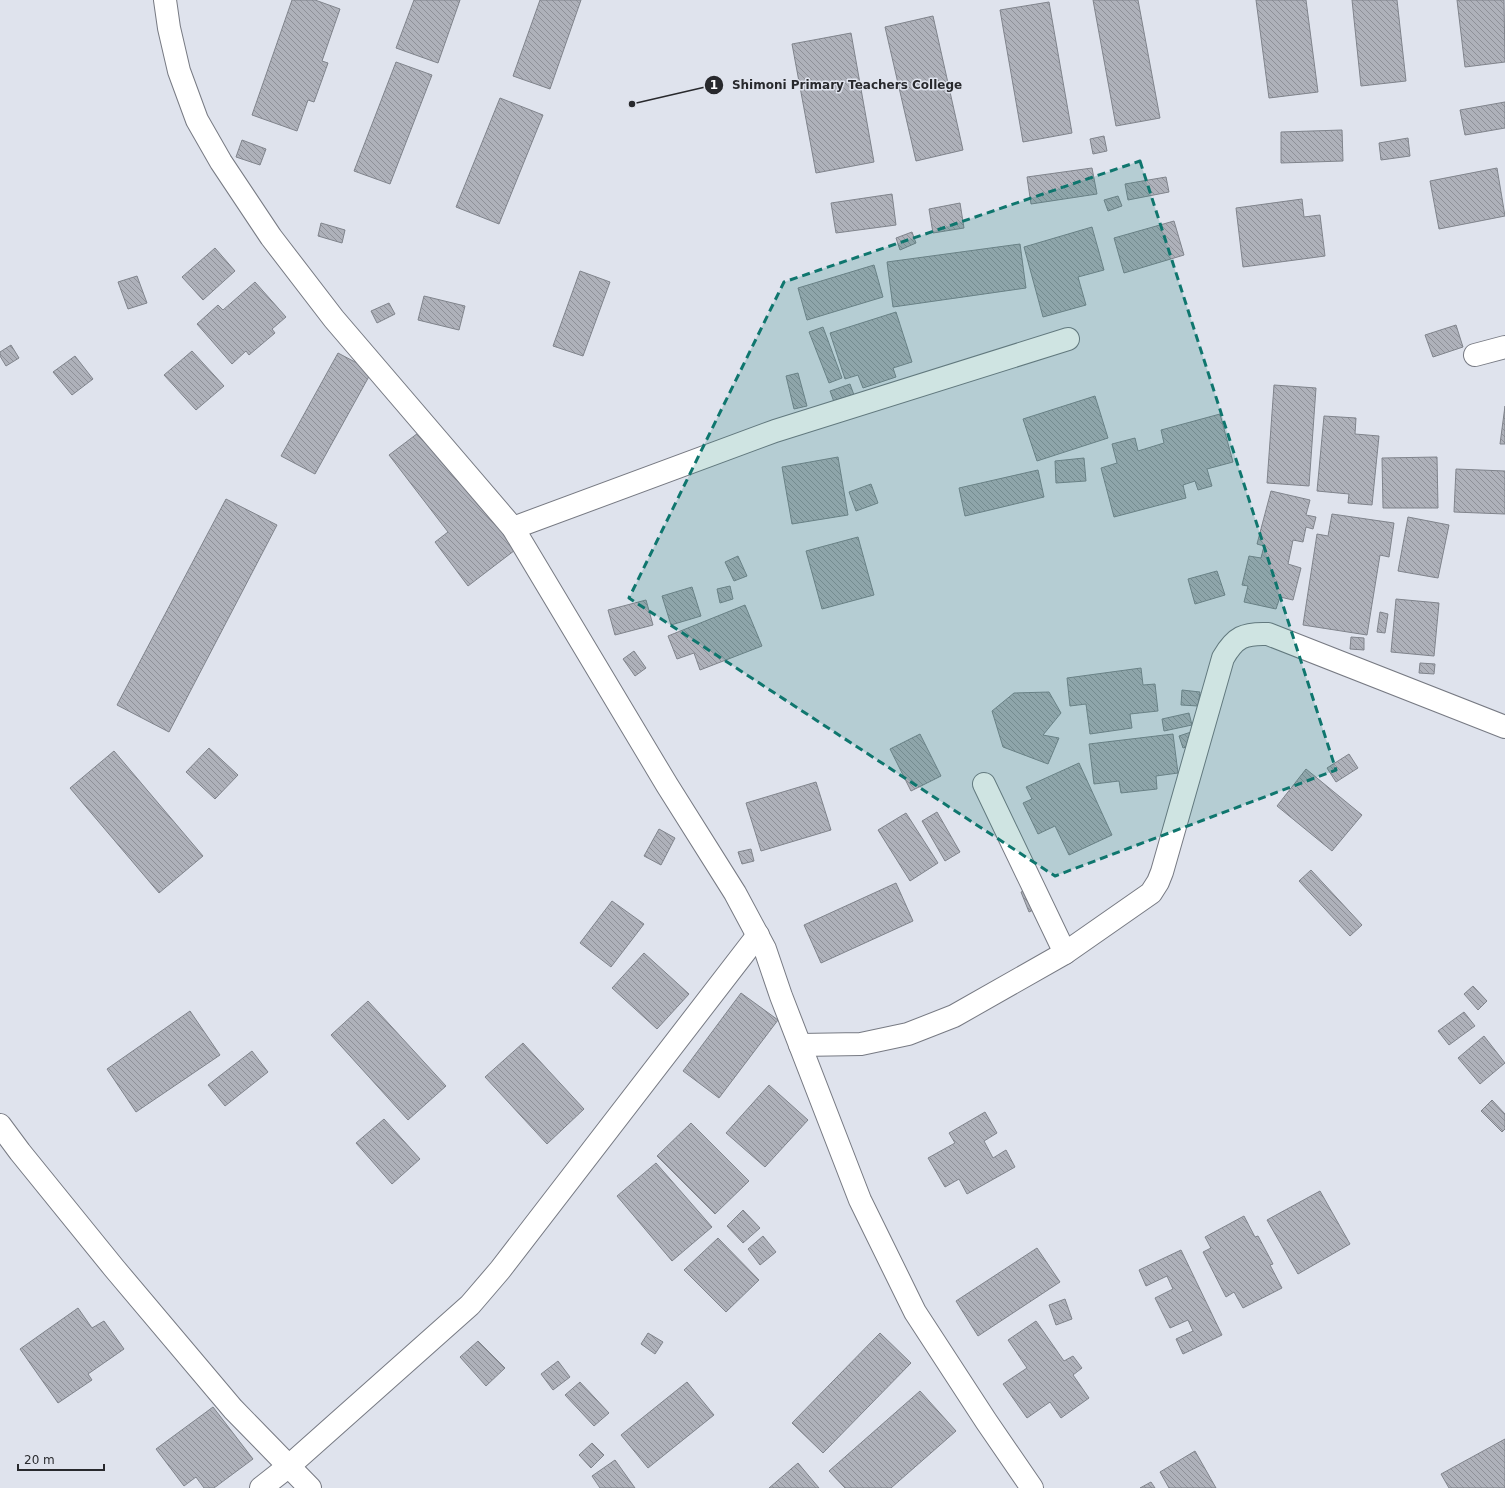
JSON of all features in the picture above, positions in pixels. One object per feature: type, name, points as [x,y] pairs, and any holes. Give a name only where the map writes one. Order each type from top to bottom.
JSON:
[{"type":"street","points":[[165,0],[169,28],[180,71],[197,120],[221,162],[271,236],[334,318],[513,528],[667,785],[735,893],[765,949],[781,996],[860,1200],[915,1312],[986,1421],[1032,1488]]},
{"type":"street","points":[[513,528],[775,431],[1068,339]]},
{"type":"street","points":[[1475,355],[1505,346]]},
{"type":"street","points":[[800,1045],[861,1044],[908,1034],[954,1016],[1065,953],[1151,893],[1158,882],[1223,658],[1230,646],[1240,637],[1253,633],[1268,634],[1505,728]]},
{"type":"street","points":[[984,784],[1065,953]]},
{"type":"street","points":[[261,1488],[289,1466],[470,1305],[500,1270],[758,935]]},
{"type":"street","points":[[0,1125],[114,1268],[233,1409],[310,1488]]},
{"type":"highlighted area","points":[[1140,161],[1336,770],[1055,876],[629,598],[784,282]]},
{"type":"building","points":[[292,0],[315,0],[340,9],[322,61],[328,63],[314,102],[308,100],[297,131],[252,115]]},
{"type":"building","points":[[414,0],[460,0],[438,63],[396,48]]},
{"type":"building","points":[[540,0],[581,0],[550,89],[513,76]]},
{"type":"building","points":[[1093,0],[1138,0],[1160,118],[1116,126]]},
{"type":"building","points":[[1256,0],[1306,0],[1318,92],[1269,98]]},
{"type":"building","points":[[1352,0],[1397,0],[1406,81],[1361,86]]},
{"type":"building","points":[[1457,0],[1504,0],[1505,62],[1465,67]]},
{"type":"building","points":[[1049,2],[1072,133],[1023,142],[1000,10]]},
{"type":"building","points":[[933,16],[963,150],[916,161],[885,27]]},
{"type":"building","points":[[851,33],[874,162],[816,173],[792,44]]},
{"type":"building","points":[[396,62],[432,75],[390,184],[354,171]]},
{"type":"building","points":[[500,98],[543,115],[499,224],[456,207]]},
{"type":"building","points":[[1505,102],[1505,128],[1465,135],[1460,110]]},
{"type":"building","points":[[1342,130],[1343,161],[1281,163],[1281,132]]},
{"type":"building","points":[[1104,136],[1107,151],[1093,154],[1090,139]]},
{"type":"building","points":[[1408,138],[1410,156],[1381,160],[1379,143]]},
{"type":"building","points":[[242,140],[266,149],[260,165],[236,157]]},
{"type":"building","points":[[1092,168],[1097,194],[1031,204],[1027,177]]},
{"type":"building","points":[[1497,168],[1505,216],[1439,229],[1430,181]]},
{"type":"building","points":[[1166,177],[1169,192],[1128,200],[1125,184]]},
{"type":"building","points":[[892,194],[896,225],[836,233],[831,203]]},
{"type":"building","points":[[1118,196],[1122,206],[1108,211],[1104,200]]},
{"type":"building","points":[[1302,199],[1304,217],[1320,215],[1325,256],[1243,267],[1236,208]]},
{"type":"building","points":[[960,203],[964,228],[933,233],[929,209]]},
{"type":"building","points":[[1174,221],[1184,255],[1124,273],[1114,238]]},
{"type":"building","points":[[321,223],[345,230],[342,243],[318,236]]},
{"type":"building","points":[[1092,227],[1104,270],[1078,277],[1086,305],[1043,317],[1024,247]]},
{"type":"building","points":[[912,232],[916,243],[900,250],[896,238]]},
{"type":"building","points":[[1020,244],[1026,288],[893,307],[887,262]]},
{"type":"building","points":[[215,248],[235,271],[203,300],[182,277]]},
{"type":"building","points":[[874,265],[883,297],[807,320],[798,288]]},
{"type":"building","points":[[580,271],[610,282],[583,356],[553,346]]},
{"type":"building","points":[[137,276],[147,303],[128,309],[118,282]]},
{"type":"building","points":[[255,282],[286,317],[272,329],[275,333],[249,355],[246,351],[232,364],[197,324],[218,305],[223,310]]},
{"type":"building","points":[[424,296],[465,306],[459,330],[418,320]]},
{"type":"building","points":[[389,303],[395,314],[377,323],[371,311]]},
{"type":"building","points":[[896,312],[912,362],[893,368],[896,377],[863,388],[858,375],[845,379],[830,333]]},
{"type":"building","points":[[1456,325],[1463,347],[1433,357],[1425,335]]},
{"type":"building","points":[[823,327],[842,378],[829,383],[809,332]]},
{"type":"building","points":[[11,345],[19,358],[6,366],[0,356],[0,352]]},
{"type":"building","points":[[192,351],[224,386],[196,410],[164,375]]},
{"type":"building","points":[[338,353],[372,371],[315,474],[281,456]]},
{"type":"building","points":[[75,356],[93,379],[72,395],[53,372]]},
{"type":"building","points":[[798,373],[807,406],[794,409],[786,376]]},
{"type":"building","points":[[850,384],[854,395],[834,402],[830,391]]},
{"type":"building","points":[[1274,385],[1316,388],[1309,486],[1267,483]]},
{"type":"building","points":[[1095,396],[1108,438],[1037,461],[1023,419]]},
{"type":"building","points":[[1505,406],[1505,444],[1500,444]]},
{"type":"building","points":[[1220,414],[1233,462],[1207,469],[1212,486],[1198,490],[1195,481],[1183,485],[1186,498],[1114,517],[1101,468],[1117,463],[1112,444],[1135,438],[1138,451],[1164,443],[1161,430]]},
{"type":"building","points":[[1324,416],[1356,418],[1355,434],[1379,436],[1372,505],[1348,503],[1349,494],[1317,491]]},
{"type":"building","points":[[426,427],[519,547],[468,586],[435,542],[448,532],[389,455]]},
{"type":"building","points":[[838,457],[848,515],[792,524],[782,467]]},
{"type":"building","points":[[1437,457],[1438,508],[1383,508],[1382,458]]},
{"type":"building","points":[[1084,458],[1086,481],[1056,483],[1055,461]]},
{"type":"building","points":[[1456,469],[1505,471],[1505,514],[1454,512]]},
{"type":"building","points":[[1038,470],[1044,497],[965,516],[959,488]]},
{"type":"building","points":[[871,484],[878,503],[856,511],[849,492]]},
{"type":"building","points":[[1271,491],[1310,500],[1306,515],[1316,517],[1313,529],[1306,527],[1303,542],[1293,540],[1288,564],[1301,568],[1293,600],[1280,597],[1276,609],[1244,602],[1248,586],[1242,585],[1249,556],[1261,558],[1264,546],[1257,544]]},
{"type":"building","points":[[226,499],[277,525],[169,732],[117,705]]},
{"type":"building","points":[[1332,514],[1394,523],[1389,557],[1380,555],[1367,635],[1303,625],[1317,534],[1328,536]]},
{"type":"building","points":[[1408,517],[1449,525],[1438,578],[1398,571]]},
{"type":"building","points":[[858,537],[874,595],[822,609],[806,551]]},
{"type":"building","points":[[738,556],[747,576],[734,581],[725,562]]},
{"type":"building","points":[[1217,571],[1225,595],[1195,604],[1188,579]]},
{"type":"building","points":[[730,586],[733,599],[720,603],[717,589]]},
{"type":"building","points":[[692,587],[701,616],[671,625],[662,596]]},
{"type":"building","points":[[1396,599],[1439,603],[1434,656],[1391,652]]},
{"type":"building","points":[[646,600],[653,625],[615,635],[608,610]]},
{"type":"building","points":[[745,605],[762,646],[700,670],[694,653],[677,659],[668,636]]},
{"type":"building","points":[[1380,612],[1388,614],[1385,633],[1377,632]]},
{"type":"building","points":[[1351,637],[1364,638],[1364,650],[1350,649]]},
{"type":"building","points":[[634,651],[646,668],[635,676],[623,659]]},
{"type":"building","points":[[1420,663],[1435,664],[1434,674],[1419,673]]},
{"type":"building","points":[[1141,668],[1143,685],[1155,684],[1158,711],[1130,714],[1132,728],[1090,734],[1086,704],[1070,706],[1067,678]]},
{"type":"building","points":[[1182,690],[1200,692],[1198,706],[1181,705]]},
{"type":"building","points":[[1049,692],[1061,713],[1043,735],[1059,738],[1048,764],[1003,747],[992,711],[1014,693]]},
{"type":"building","points":[[1189,713],[1192,725],[1164,731],[1162,719]]},
{"type":"building","points":[[1191,732],[1195,744],[1183,748],[1179,736]]},
{"type":"building","points":[[920,734],[941,776],[911,791],[890,749]]},
{"type":"building","points":[[1173,734],[1178,773],[1156,776],[1157,789],[1121,793],[1119,781],[1094,784],[1089,744]]},
{"type":"building","points":[[209,748],[238,775],[215,799],[186,772]]},
{"type":"building","points":[[114,751],[203,856],[159,893],[70,788]]},
{"type":"building","points":[[1349,754],[1358,768],[1336,782],[1327,768]]},
{"type":"building","points":[[1079,763],[1112,835],[1069,855],[1055,826],[1038,834],[1023,803],[1032,799],[1026,787]]},
{"type":"building","points":[[1306,769],[1362,815],[1332,851],[1277,806]]},
{"type":"building","points":[[816,782],[831,830],[761,851],[746,803]]},
{"type":"building","points":[[937,812],[960,852],[945,861],[922,821]]},
{"type":"building","points":[[906,813],[938,863],[910,881],[878,830]]},
{"type":"building","points":[[659,829],[675,838],[661,865],[644,856]]},
{"type":"building","points":[[751,849],[754,861],[742,864],[738,852]]},
{"type":"building","points":[[1311,870],[1362,925],[1350,936],[1299,881]]},
{"type":"building","points":[[896,883],[913,921],[821,963],[804,925]]},
{"type":"building","points":[[1032,888],[1040,907],[1029,912],[1021,892]]},
{"type":"building","points":[[612,901],[644,924],[611,967],[580,943]]},
{"type":"building","points":[[644,953],[689,994],[657,1029],[612,988]]},
{"type":"building","points":[[1473,986],[1487,1001],[1478,1010],[1464,994]]},
{"type":"building","points":[[741,993],[778,1020],[719,1098],[683,1071]]},
{"type":"building","points":[[368,1001],[446,1086],[408,1120],[331,1035]]},
{"type":"building","points":[[190,1011],[220,1055],[136,1112],[107,1069]]},
{"type":"building","points":[[1464,1012],[1475,1026],[1449,1045],[1438,1031]]},
{"type":"building","points":[[1484,1036],[1505,1063],[1480,1084],[1458,1058]]},
{"type":"building","points":[[523,1043],[584,1109],[547,1144],[485,1077]]},
{"type":"building","points":[[252,1051],[268,1072],[225,1106],[208,1085]]},
{"type":"building","points":[[769,1085],[808,1120],[765,1167],[726,1133]]},
{"type":"building","points":[[1492,1100],[1505,1114],[1505,1129],[1502,1132],[1481,1111]]},
{"type":"building","points":[[985,1112],[997,1133],[984,1141],[993,1158],[1006,1150],[1015,1167],[967,1194],[959,1179],[945,1187],[928,1158],[955,1143],[949,1133]]},
{"type":"building","points":[[384,1119],[420,1159],[392,1184],[356,1143]]},
{"type":"building","points":[[691,1123],[749,1181],[715,1214],[657,1156]]},
{"type":"building","points":[[656,1163],[712,1227],[672,1261],[617,1196]]},
{"type":"building","points":[[1320,1191],[1350,1244],[1298,1274],[1267,1220]]},
{"type":"building","points":[[743,1210],[760,1228],[743,1243],[727,1226]]},
{"type":"building","points":[[1244,1216],[1255,1237],[1258,1236],[1273,1264],[1270,1265],[1282,1288],[1243,1308],[1234,1292],[1226,1297],[1203,1252],[1211,1248],[1205,1237]]},
{"type":"building","points":[[763,1236],[776,1252],[760,1265],[748,1249]]},
{"type":"building","points":[[718,1238],[759,1280],[726,1312],[684,1270]]},
{"type":"building","points":[[1037,1248],[1060,1282],[978,1336],[956,1301]]},
{"type":"building","points":[[1181,1250],[1222,1335],[1183,1354],[1176,1339],[1193,1331],[1188,1320],[1170,1328],[1155,1298],[1173,1289],[1167,1276],[1146,1286],[1139,1270]]},
{"type":"building","points":[[1065,1299],[1072,1319],[1056,1325],[1049,1305]]},
{"type":"building","points":[[78,1308],[92,1328],[104,1321],[124,1349],[88,1374],[92,1380],[58,1403],[20,1349]]},
{"type":"building","points":[[1036,1321],[1064,1361],[1073,1356],[1082,1368],[1073,1375],[1089,1398],[1061,1418],[1050,1402],[1027,1418],[1003,1384],[1027,1368],[1008,1340]]},
{"type":"building","points":[[648,1333],[663,1342],[655,1354],[641,1344]]},
{"type":"building","points":[[880,1333],[911,1363],[823,1453],[792,1423]]},
{"type":"building","points":[[478,1341],[505,1368],[486,1386],[460,1357]]},
{"type":"building","points":[[558,1361],[570,1377],[553,1390],[541,1374]]},
{"type":"building","points":[[580,1382],[609,1413],[594,1426],[565,1395]]},
{"type":"building","points":[[687,1382],[714,1415],[648,1468],[621,1435]]},
{"type":"building","points":[[920,1391],[956,1431],[891,1488],[845,1488],[829,1471]]},
{"type":"building","points":[[213,1407],[253,1459],[214,1488],[204,1488],[196,1477],[184,1486],[156,1449]]},
{"type":"building","points":[[1505,1439],[1505,1488],[1449,1488],[1441,1474]]},
{"type":"building","points":[[592,1443],[604,1455],[591,1468],[579,1455]]},
{"type":"building","points":[[1195,1451],[1216,1488],[1169,1488],[1160,1472]]},
{"type":"building","points":[[615,1460],[635,1488],[600,1488],[592,1476]]},
{"type":"building","points":[[798,1463],[819,1488],[769,1488]]},
{"type":"building","points":[[1151,1482],[1155,1488],[1140,1488]]},
{"type":"place","name":"Shimoni Primary Teachers College","points":[[632,104]]}]
